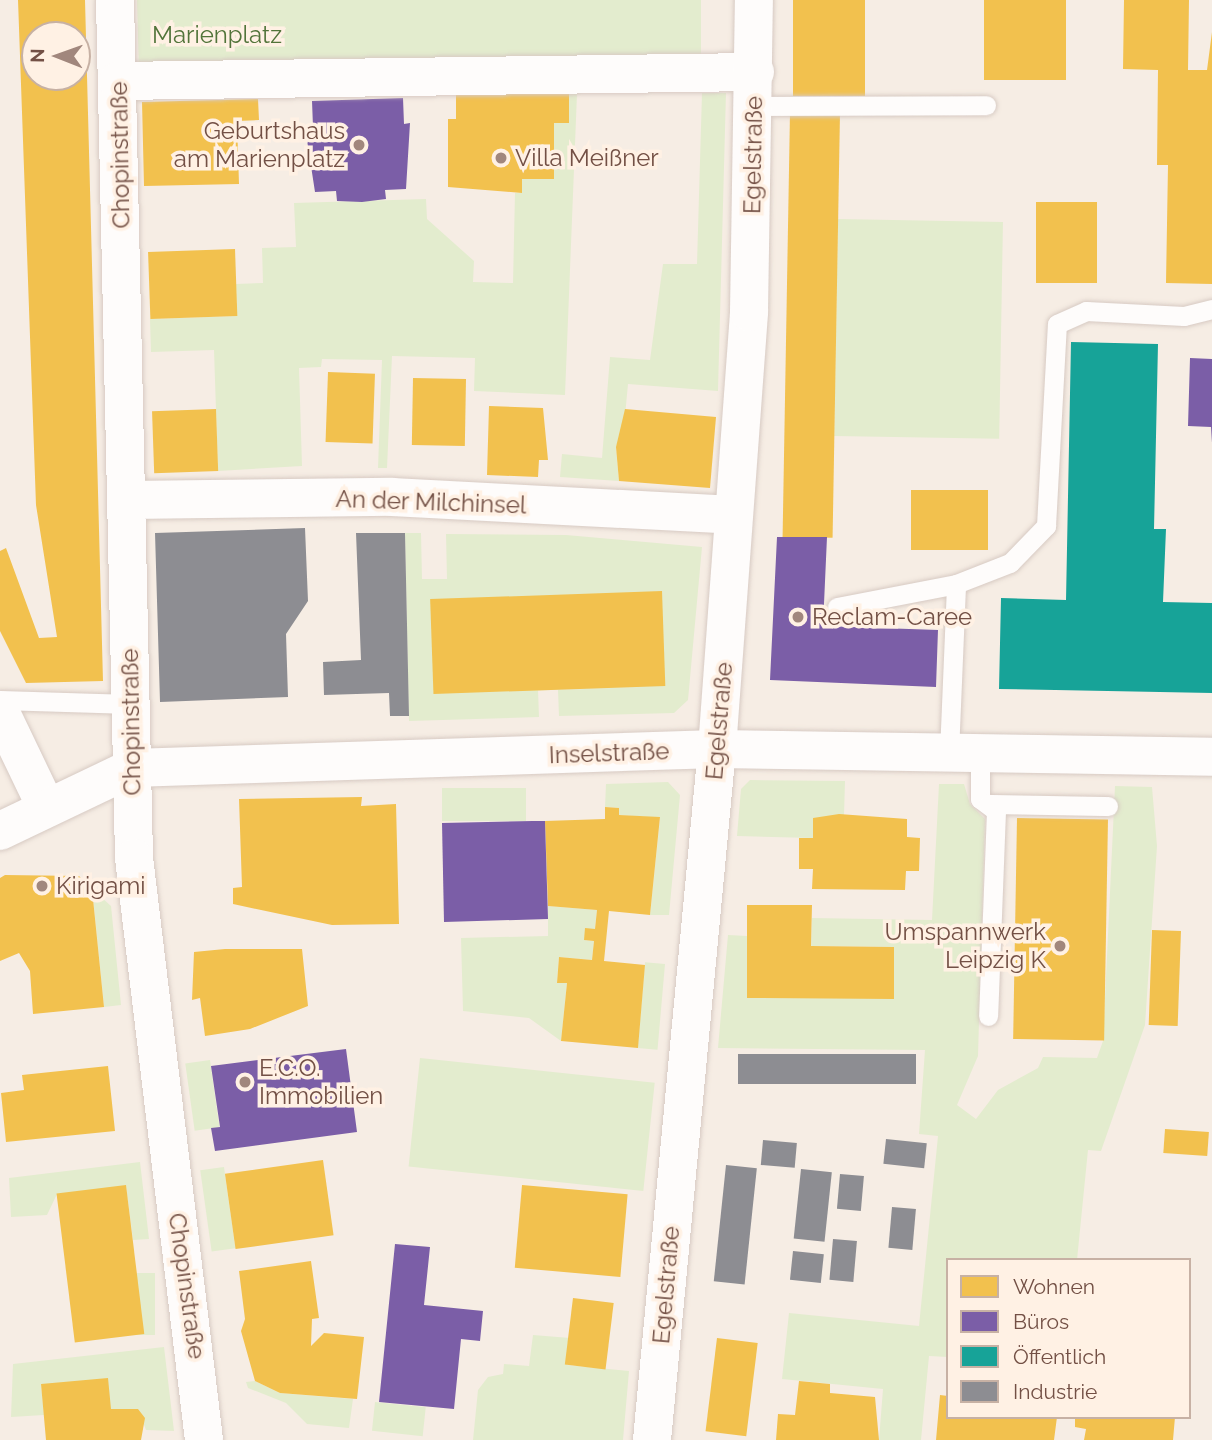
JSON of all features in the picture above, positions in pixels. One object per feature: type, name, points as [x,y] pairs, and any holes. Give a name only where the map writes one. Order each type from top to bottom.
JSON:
[{"type":"street","name":"Chopinstraße","points":[[115,0],[134,858],[153,1046],[204,1440]]},
{"type":"street","name":"Egelstraße","points":[[652,1440],[717,749],[750,312],[754,0]]},
{"type":"street","points":[[118,81],[754,89]]},
{"type":"street","name":"An der Milchinsel","points":[[128,500],[392,497],[734,515]]},
{"type":"street","points":[[0,711],[46,807]]},
{"type":"street","name":"Inselstraße","points":[[132,768],[717,749],[1212,757]]},
{"type":"street","points":[[0,831],[132,768]]},
{"type":"lane","points":[[754,89],[986,105]]},
{"type":"lane","points":[[837,607],[956,584],[1010,564],[1046,526],[1057,324],[1086,311],[1184,316],[1212,309]]},
{"type":"lane","points":[[956,584],[965,753],[980,799],[996,811],[988,1016]]},
{"type":"lane","points":[[0,701],[131,704]]},
{"type":"lane","points":[[988,804],[1108,806]]},
{"type":"green space","name":"Marienplatz","points":[[137,0],[701,0],[701,60],[139,72]]},
{"type":"green space","points":[[702,93],[726,93],[718,391],[628,384],[623,437],[616,447],[619,481],[560,477],[562,454],[602,458],[610,357],[650,360],[663,264],[697,264]]},
{"type":"green space","points":[[569,94],[577,94],[565,395],[474,391],[475,358],[392,356],[387,468],[378,468],[382,360],[322,359],[321,367],[299,368],[302,466],[218,471],[214,350],[151,352],[150,319],[237,316],[236,284],[263,283],[262,248],[296,247],[294,203],[426,199],[427,219],[474,261],[473,282],[513,283],[515,193],[522,193],[522,179],[554,179],[554,123],[569,123]]},
{"type":"green space","points":[[838,219],[1003,222],[999,439],[834,436]]},
{"type":"green space","points":[[405,533],[421,533],[422,579],[447,579],[446,534],[566,535],[702,547],[688,700],[674,713],[559,716],[558,690],[666,686],[538,690],[539,717],[409,721]]},
{"type":"green space","points":[[750,780],[845,781],[844,815],[813,838],[737,836],[741,789]]},
{"type":"green space","points":[[668,782],[680,795],[669,915],[650,915],[660,818],[619,815],[619,808],[605,807],[606,784]]},
{"type":"green space","points":[[939,784],[964,784],[970,804],[985,819],[978,1056],[957,1105],[976,1119],[998,1090],[1038,1068],[1043,1057],[1097,1058],[1103,1041],[1115,786],[1152,787],[1157,846],[1145,1025],[1101,1151],[1088,1150],[1077,1258],[946,1258],[946,1357],[929,1356],[921,1440],[879,1440],[883,1389],[782,1379],[789,1313],[919,1326],[938,1136],[919,1134],[925,1050],[718,1048],[728,935],[747,936],[747,998],[894,998],[894,947],[811,946],[812,918],[932,920]]},
{"type":"green space","points":[[442,788],[526,788],[526,821],[442,821]]},
{"type":"green space","points":[[101,897],[111,906],[121,1005],[104,1007],[93,898]]},
{"type":"green space","points":[[548,906],[597,910],[595,929],[584,940],[594,941],[592,960],[559,957],[557,982],[567,983],[561,1041],[529,1018],[463,1011],[461,938],[548,936]]},
{"type":"green space","points":[[645,962],[665,964],[658,1050],[638,1048]]},
{"type":"green space","points":[[420,1058],[655,1083],[643,1191],[409,1166]]},
{"type":"green space","points":[[210,1060],[219,1127],[195,1131],[185,1063]]},
{"type":"green space","points":[[140,1162],[149,1239],[133,1240],[126,1186],[57,1194],[47,1215],[11,1217],[9,1178]]},
{"type":"green space","points":[[224,1167],[235,1248],[212,1252],[200,1170]]},
{"type":"green space","points":[[137,1273],[155,1273],[155,1335],[137,1335]]},
{"type":"green space","points":[[533,1335],[570,1338],[567,1365],[629,1371],[623,1440],[473,1440],[478,1390],[488,1377],[503,1374],[504,1364],[529,1366]]},
{"type":"green space","points":[[164,1347],[174,1431],[146,1430],[138,1409],[111,1409],[41,1384],[44,1415],[11,1417],[13,1364]]},
{"type":"green space","points":[[255,1381],[280,1393],[353,1399],[349,1428],[307,1424],[286,1403],[248,1388],[246,1382]]},
{"type":"green space","points":[[375,1402],[426,1407],[423,1436],[372,1431]]},
{"type":"building: Wohnen","points":[[18,0],[85,0],[86,21],[21,21],[21,84]]},
{"type":"building: Wohnen","points":[[793,0],[865,0],[865,96],[793,96]]},
{"type":"building: Wohnen","points":[[984,0],[1066,0],[1066,80],[984,80]]},
{"type":"building: Wohnen","points":[[1124,0],[1189,0],[1188,70],[1207,70],[1212,32],[1212,284],[1166,283],[1168,165],[1157,165],[1158,70],[1123,69]]},
{"type":"building: Wohnen","points":[[21,91],[87,91],[103,681],[26,683],[0,631],[0,551],[6,548],[39,638],[57,637],[36,505]]},
{"type":"building: Wohnen","name":"Villa Meißner","points":[[456,94],[569,94],[569,123],[554,123],[554,179],[522,179],[522,193],[448,187],[448,119],[456,119]]},
{"type":"building: Wohnen","points":[[258,99],[259,120],[237,121],[239,184],[144,186],[142,102]]},
{"type":"building: Wohnen","points":[[790,112],[840,113],[833,538],[783,537]]},
{"type":"building: Wohnen","points":[[1036,202],[1097,202],[1097,283],[1036,283]]},
{"type":"building: Wohnen","points":[[235,249],[237,316],[150,319],[148,252]]},
{"type":"building: Wohnen","points":[[328,372],[375,374],[373,444],[326,442]]},
{"type":"building: Wohnen","points":[[413,378],[466,379],[465,446],[412,445]]},
{"type":"building: Wohnen","points":[[489,406],[543,408],[548,460],[539,460],[538,477],[487,475]]},
{"type":"building: Wohnen","points":[[216,409],[218,471],[154,473],[152,411]]},
{"type":"building: Wohnen","points":[[625,409],[716,417],[710,488],[619,481],[616,447]]},
{"type":"building: Wohnen","points":[[911,490],[988,490],[988,550],[911,550]]},
{"type":"building: Wohnen","points":[[662,591],[665,686],[433,694],[430,599]]},
{"type":"building: Wohnen","points":[[362,797],[361,806],[396,804],[399,924],[332,925],[233,904],[233,888],[242,887],[239,799]]},
{"type":"building: Wohnen","points":[[605,807],[619,808],[619,815],[660,817],[650,915],[609,911],[604,961],[645,965],[638,1048],[561,1041],[567,983],[557,983],[559,957],[592,960],[594,941],[584,940],[585,928],[595,929],[597,910],[548,906],[545,821],[605,819]]},
{"type":"building: Wohnen","points":[[839,814],[907,819],[907,837],[920,838],[919,871],[906,871],[905,890],[812,889],[813,869],[799,869],[799,838],[813,838],[813,818]]},
{"type":"building: Wohnen","name":"Umspannwerk Leipzig K","points":[[1017,818],[1108,820],[1104,1041],[1013,1039]]},
{"type":"building: Wohnen","points":[[5,875],[79,876],[92,889],[104,1007],[33,1014],[30,971],[19,953],[0,961],[0,878]]},
{"type":"building: Wohnen","points":[[747,905],[812,905],[811,946],[894,947],[894,999],[747,998]]},
{"type":"building: Wohnen","points":[[1152,930],[1181,931],[1178,1026],[1149,1025]]},
{"type":"building: Wohnen","points":[[225,949],[302,949],[308,1006],[250,1029],[205,1036],[200,998],[192,1000],[194,952]]},
{"type":"building: Wohnen","points":[[108,1066],[115,1131],[6,1142],[1,1093],[24,1090],[22,1075]]},
{"type":"building: Wohnen","points":[[1165,1129],[1209,1132],[1207,1156],[1163,1153]]},
{"type":"building: Wohnen","points":[[323,1160],[334,1235],[236,1249],[225,1174]]},
{"type":"building: Wohnen","points":[[126,1185],[144,1334],[75,1342],[57,1194]]},
{"type":"building: Wohnen","points":[[522,1185],[628,1194],[620,1277],[515,1268]]},
{"type":"building: Wohnen","points":[[311,1261],[319,1318],[312,1319],[311,1346],[324,1333],[364,1337],[357,1399],[280,1393],[255,1381],[241,1331],[245,1319],[239,1271]]},
{"type":"building: Wohnen","points":[[573,1298],[614,1303],[606,1369],[565,1365]]},
{"type":"building: Wohnen","points":[[717,1338],[758,1343],[746,1436],[706,1431]]},
{"type":"building: Wohnen","points":[[108,1378],[111,1409],[138,1409],[145,1418],[141,1440],[46,1440],[41,1384]]},
{"type":"building: Wohnen","points":[[799,1381],[830,1384],[830,1393],[875,1397],[879,1440],[776,1440],[778,1414],[795,1415]]},
{"type":"building: Wohnen","points":[[940,1395],[946,1396],[946,1419],[1057,1419],[1054,1440],[936,1440]]},
{"type":"building: Wohnen","points":[[1075,1419],[1175,1419],[1173,1440],[1084,1440],[1086,1429],[1075,1427]]},
{"type":"building: Büros","name":"Geburtshaus am Marienplatz","points":[[403,98],[404,124],[410,123],[406,189],[385,190],[386,199],[362,202],[337,201],[336,191],[315,192],[305,127],[313,127],[312,101]]},
{"type":"building: Büros","points":[[1190,358],[1212,359],[1212,443],[1211,427],[1188,426]]},
{"type":"building: Büros","points":[[777,537],[827,537],[823,626],[938,630],[936,687],[770,680]]},
{"type":"building: Büros","points":[[545,821],[548,919],[444,922],[442,823]]},
{"type":"building: Büros","points":[[346,1049],[357,1132],[215,1151],[211,1128],[220,1127],[211,1066]]},
{"type":"building: Büros","points":[[395,1244],[430,1247],[424,1305],[483,1311],[480,1341],[461,1339],[454,1409],[379,1402]]},
{"type":"building: Öffentlich","points":[[1071,342],[1158,344],[1154,529],[1166,529],[1163,602],[1212,603],[1212,693],[999,689],[1001,598],[1066,600]]},
{"type":"building: Industrie","points":[[305,528],[308,601],[286,634],[288,697],[160,702],[155,533]]},
{"type":"building: Industrie","points":[[356,533],[405,533],[409,716],[390,716],[389,693],[324,695],[323,662],[361,660]]},
{"type":"building: Industrie","points":[[738,1054],[916,1054],[916,1084],[738,1084]]},
{"type":"building: Industrie","points":[[886,1139],[927,1143],[924,1168],[883,1164]]},
{"type":"building: Industrie","points":[[763,1140],[797,1143],[795,1168],[761,1165]]},
{"type":"building: Industrie","points":[[726,1165],[757,1168],[745,1285],[714,1281]]},
{"type":"building: Industrie","points":[[801,1169],[832,1172],[825,1242],[794,1239]]},
{"type":"building: Industrie","points":[[840,1174],[864,1176],[861,1211],[837,1209]]},
{"type":"building: Industrie","points":[[892,1207],[916,1209],[912,1250],[888,1248]]},
{"type":"building: Industrie","points":[[833,1239],[857,1241],[853,1282],[829,1280]]},
{"type":"building: Industrie","points":[[793,1251],[824,1254],[821,1283],[790,1280]]},
{"type":"place","name":"Geburtshaus am Marienplatz","points":[[359,145]]},
{"type":"place","name":"Villa Meißner","points":[[501,158]]},
{"type":"place","name":"Reclam-Caree","points":[[798,617]]},
{"type":"place","name":"Kirigami","points":[[42,886]]},
{"type":"place","name":"Umspannwerk Leipzig K","points":[[1060,946]]},
{"type":"place","name":"E.C.O. Immobilien","points":[[245,1082]]}]
